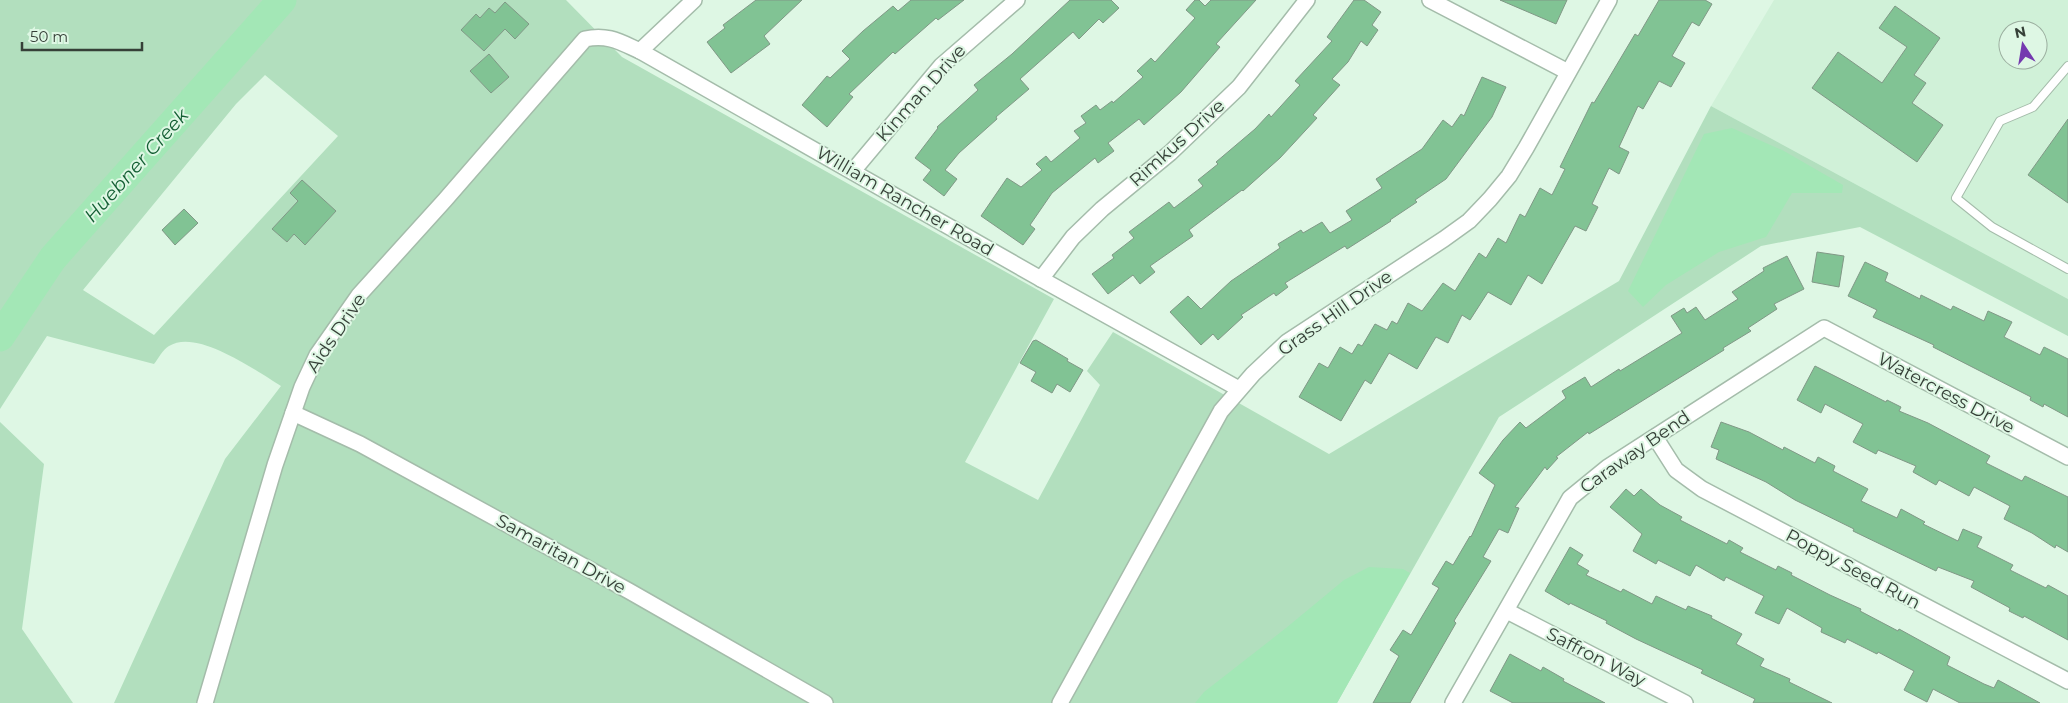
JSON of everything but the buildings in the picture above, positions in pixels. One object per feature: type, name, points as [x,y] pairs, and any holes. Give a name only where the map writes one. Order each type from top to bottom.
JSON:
[{"type":"street","points":[[640,51],[694,0]]},
{"type":"street","name":"Kinman Drive","points":[[853,172],[940,66],[1017,0]]},
{"type":"street","name":"Rimkus Drive","points":[[1041,279],[1073,237],[1102,209],[1170,153],[1239,87],[1307,0]]},
{"type":"street","points":[[1430,0],[1568,72]]},
{"type":"street","name":"Grass Hill Drive","points":[[1060,703],[1222,411],[1239,389],[1287,342],[1470,221],[1509,176],[1609,0]]},
{"type":"street","name":"William Rancher Road","points":[[571,54],[584,39],[596,36],[610,37],[640,51],[1041,279],[1239,389]]},
{"type":"street","name":"Aids Drive","points":[[205,703],[275,465],[302,387],[317,355],[359,295],[445,200],[571,54]]},
{"type":"street","name":"Caraway Bend","points":[[1453,703],[1570,498],[1608,467],[1824,328]]},
{"type":"street","name":"Watercress Drive","points":[[1824,328],[2068,457]]},
{"type":"street","name":"Samaritan Drive","points":[[293,414],[369,449],[628,591],[825,703]]},
{"type":"street","name":"Poppy Seed Run","points":[[1655,437],[1676,470],[1702,489],[2068,681]]},
{"type":"street","name":"Saffron Way","points":[[1507,611],[1685,703]]},
{"type":"lane","points":[[2068,66],[2032,107],[2000,121],[1956,198],[1992,226],[2068,269]]},
{"type":"shaded area","points":[[0,0],[566,0],[622,57],[1054,299],[965,462],[1038,500],[1100,385],[1087,371],[1113,332],[1329,454],[1619,281],[1711,106],[2068,299],[2068,336],[1860,227],[1761,246],[1499,417],[1337,703],[114,703],[225,459],[281,386],[226,354],[195,343],[181,342],[167,347],[154,364],[47,336],[0,409]],"holes":[[[489,8],[495,13],[529,24],[515,39],[505,29],[484,51],[461,30],[476,14],[480,18]],[[488,55],[509,77],[491,93],[470,71]],[[265,75],[338,136],[154,335],[83,290],[236,104]],[[302,181],[336,211],[305,244],[294,234],[287,242],[272,229],[298,201],[290,193]]]},
{"type":"shaded area","points":[[1774,0],[2068,0],[2068,299],[1711,106]]},
{"type":"shaded area","points":[[1732,128],[1784,151],[1843,185],[1842,193],[1792,193],[1766,237],[1719,252],[1666,285],[1643,307],[1628,291],[1704,134]]},
{"type":"shaded area","points":[[0,422],[44,464],[22,629],[73,703],[0,703]]},
{"type":"shaded area","points":[[1369,567],[1403,569],[1410,573],[1337,703],[1195,703],[1204,692],[1344,580]]},
{"type":"waterway","name":"Huebner Creek","points":[[0,337],[53,258],[282,0]]}]
